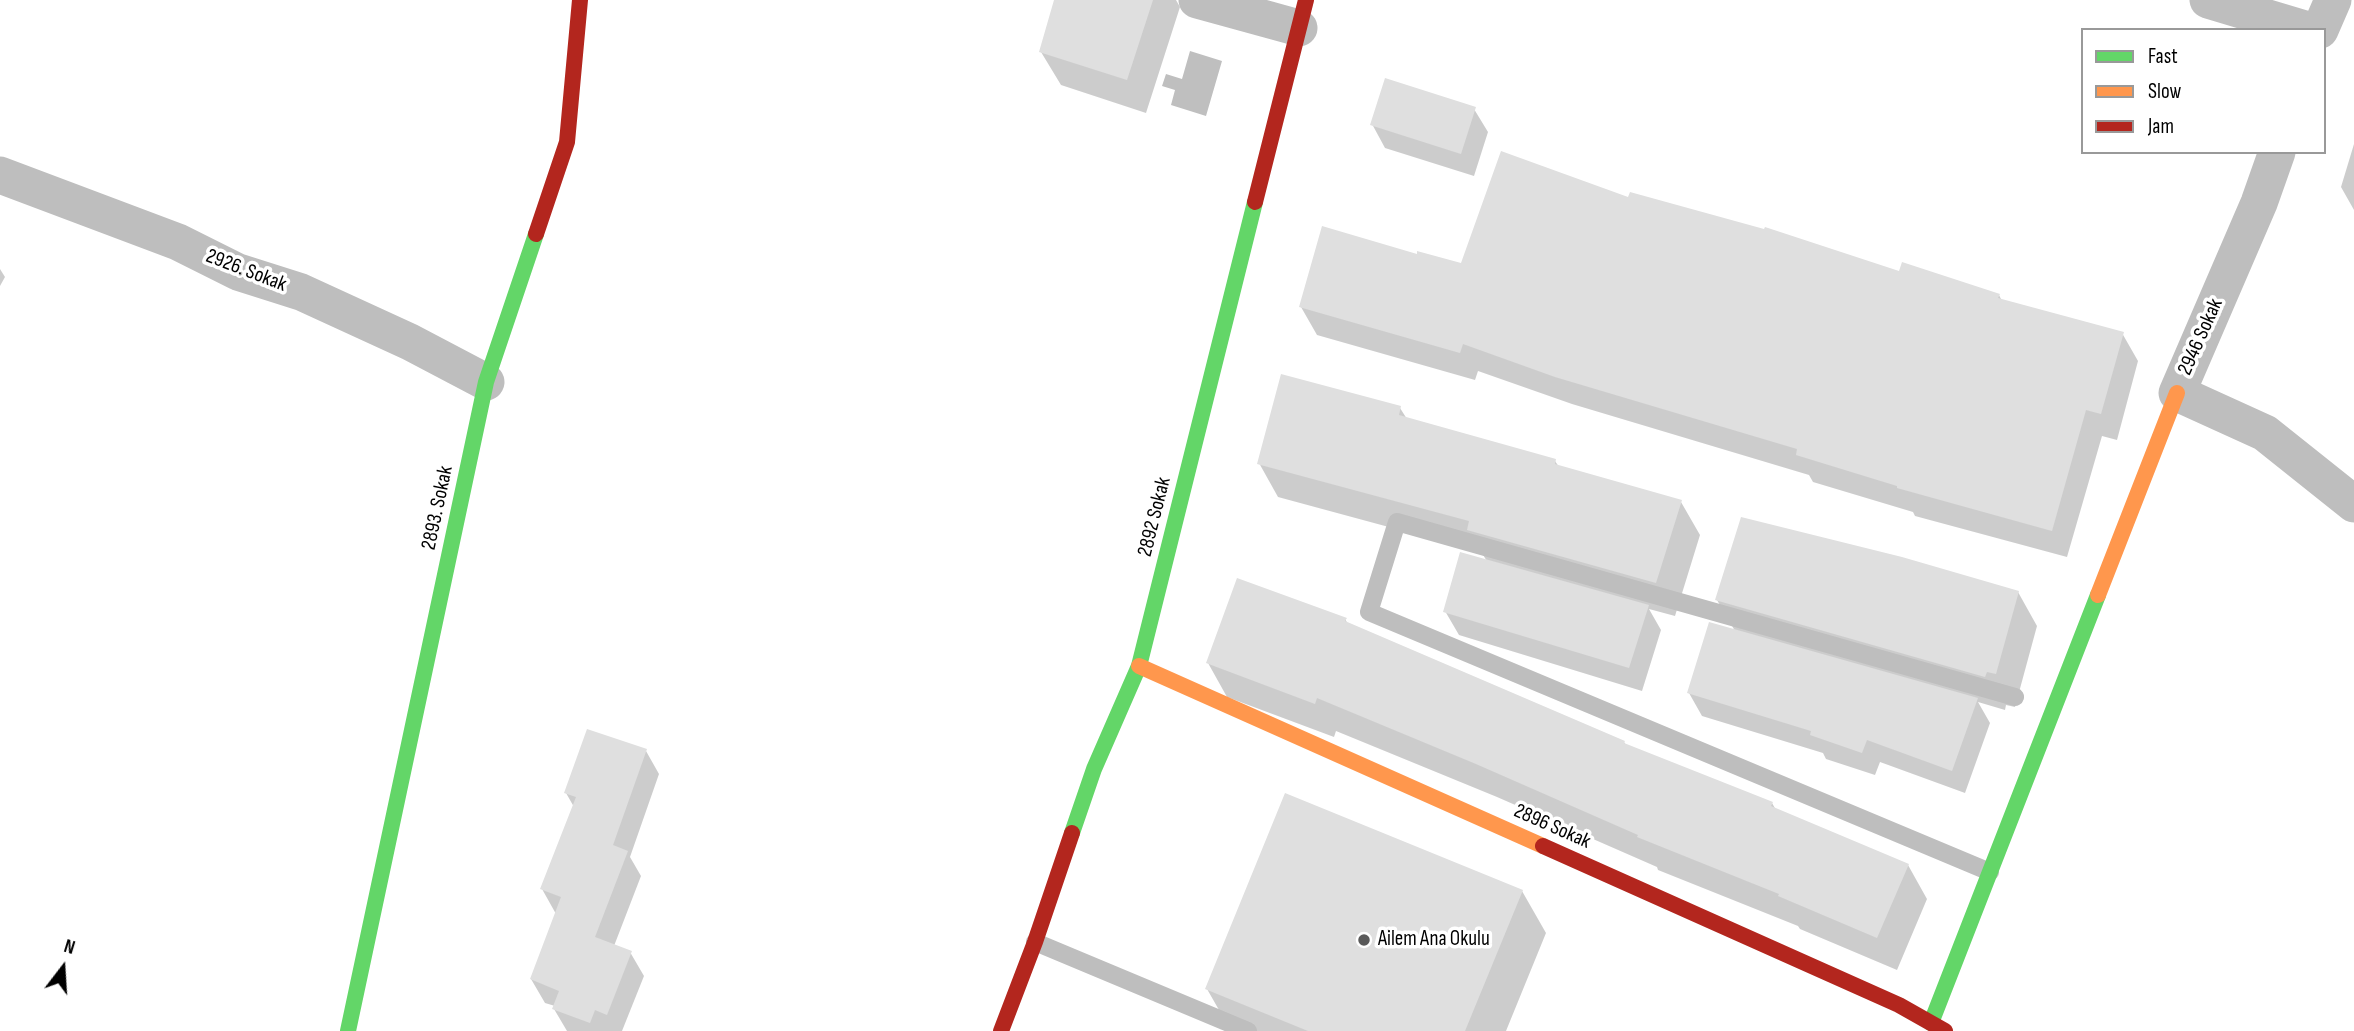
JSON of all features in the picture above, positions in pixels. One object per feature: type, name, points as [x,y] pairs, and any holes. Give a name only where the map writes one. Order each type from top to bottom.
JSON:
[{"type":"street","name":"2893. Sokak","points":[[348,1031],[486,382],[567,142],[580,0]]},
{"type":"street","points":[[1197,0],[1303,14]]},
{"type":"street","points":[[2208,0],[2301,28]]},
{"type":"street","points":[[2321,28],[2333,0]]},
{"type":"street","name":"2892 Sokak","points":[[1001,1031],[1035,942],[1094,769],[1139,666],[1303,14]]},
{"type":"street","name":"2946 Sokak","points":[[2276,154],[2259,203],[2176,393],[2265,433],[2354,504]]},
{"type":"street","name":"2926. Sokak","points":[[0,175],[178,242],[238,272],[301,292],[411,342],[486,382]]},
{"type":"street","points":[[1938,1027],[1990,872],[2176,393]]},
{"type":"street","name":"2896 Sokak","points":[[1139,666],[1887,1000],[1938,1027]]},
{"type":"lane","points":[[1990,872],[1369,612],[1397,522],[2015,697]]},
{"type":"lane","points":[[1035,942],[1248,1031]]},
{"type":"shaded area","points":[[1190,51],[1222,61],[1206,116],[1171,105],[1175,90],[1162,86],[1166,74],[1182,79]]},
{"type":"building","points":[[1054,0],[1153,0],[1127,80],[1039,52]]},
{"type":"building","points":[[1385,78],[1476,107],[1461,154],[1370,125]]},
{"type":"building","points":[[1501,151],[1628,197],[1630,192],[1764,229],[1765,227],[1899,271],[1902,262],[2000,294],[1998,298],[2124,332],[2101,414],[2086,410],[2052,531],[1897,488],[1796,455],[1797,449],[1555,377],[1463,344],[1460,353],[1299,307],[1322,226],[1417,254],[1417,251],[1461,263]]},
{"type":"building","points":[[1281,374],[1401,406],[1399,415],[1556,459],[1555,464],[1682,500],[1656,583],[1467,530],[1469,521],[1257,464]]},
{"type":"building","points":[[1741,517],[1902,557],[2019,591],[1996,674],[1987,672],[1985,677],[1715,600]]},
{"type":"building","points":[[1460,552],[1649,605],[1629,668],[1443,612]]},
{"type":"building","points":[[1237,578],[1347,618],[1345,621],[1625,741],[1624,743],[1773,802],[1771,806],[1909,864],[1877,938],[1317,698],[1315,704],[1206,663]]},
{"type":"building","points":[[1709,622],[1978,698],[1952,771],[1867,740],[1862,753],[1810,735],[1811,731],[1687,693]]},
{"type":"building","points":[[587,729],[647,749],[613,845],[628,851],[595,937],[632,951],[607,1015],[595,1010],[590,1023],[552,1009],[559,991],[530,979],[561,897],[540,889],[576,797],[564,793]]},
{"type":"building","name":"Ailem Ana Okulu","points":[[1285,793],[1523,890],[1465,1031],[1308,1031],[1205,989]]},
{"type":"traffic: fast","points":[[1072,833],[1094,769],[1139,666],[1255,202]]},
{"type":"traffic: fast","points":[[348,1031],[486,382],[536,234]]},
{"type":"traffic: fast","points":[[1931,1023],[2098,595]]},
{"type":"traffic: slow","points":[[2098,595],[2177,393]]},
{"type":"traffic: slow","points":[[1139,666],[1543,846]]},
{"type":"traffic: jam","points":[[536,234],[567,142],[580,0]]},
{"type":"traffic: jam","points":[[1255,202],[1306,0]]},
{"type":"traffic: jam","points":[[1001,1031],[1072,833]]},
{"type":"traffic: jam","points":[[1543,846],[1899,1005],[1945,1031]]},
{"type":"place","name":"Ailem Ana Okulu","points":[[1364,940]]}]
